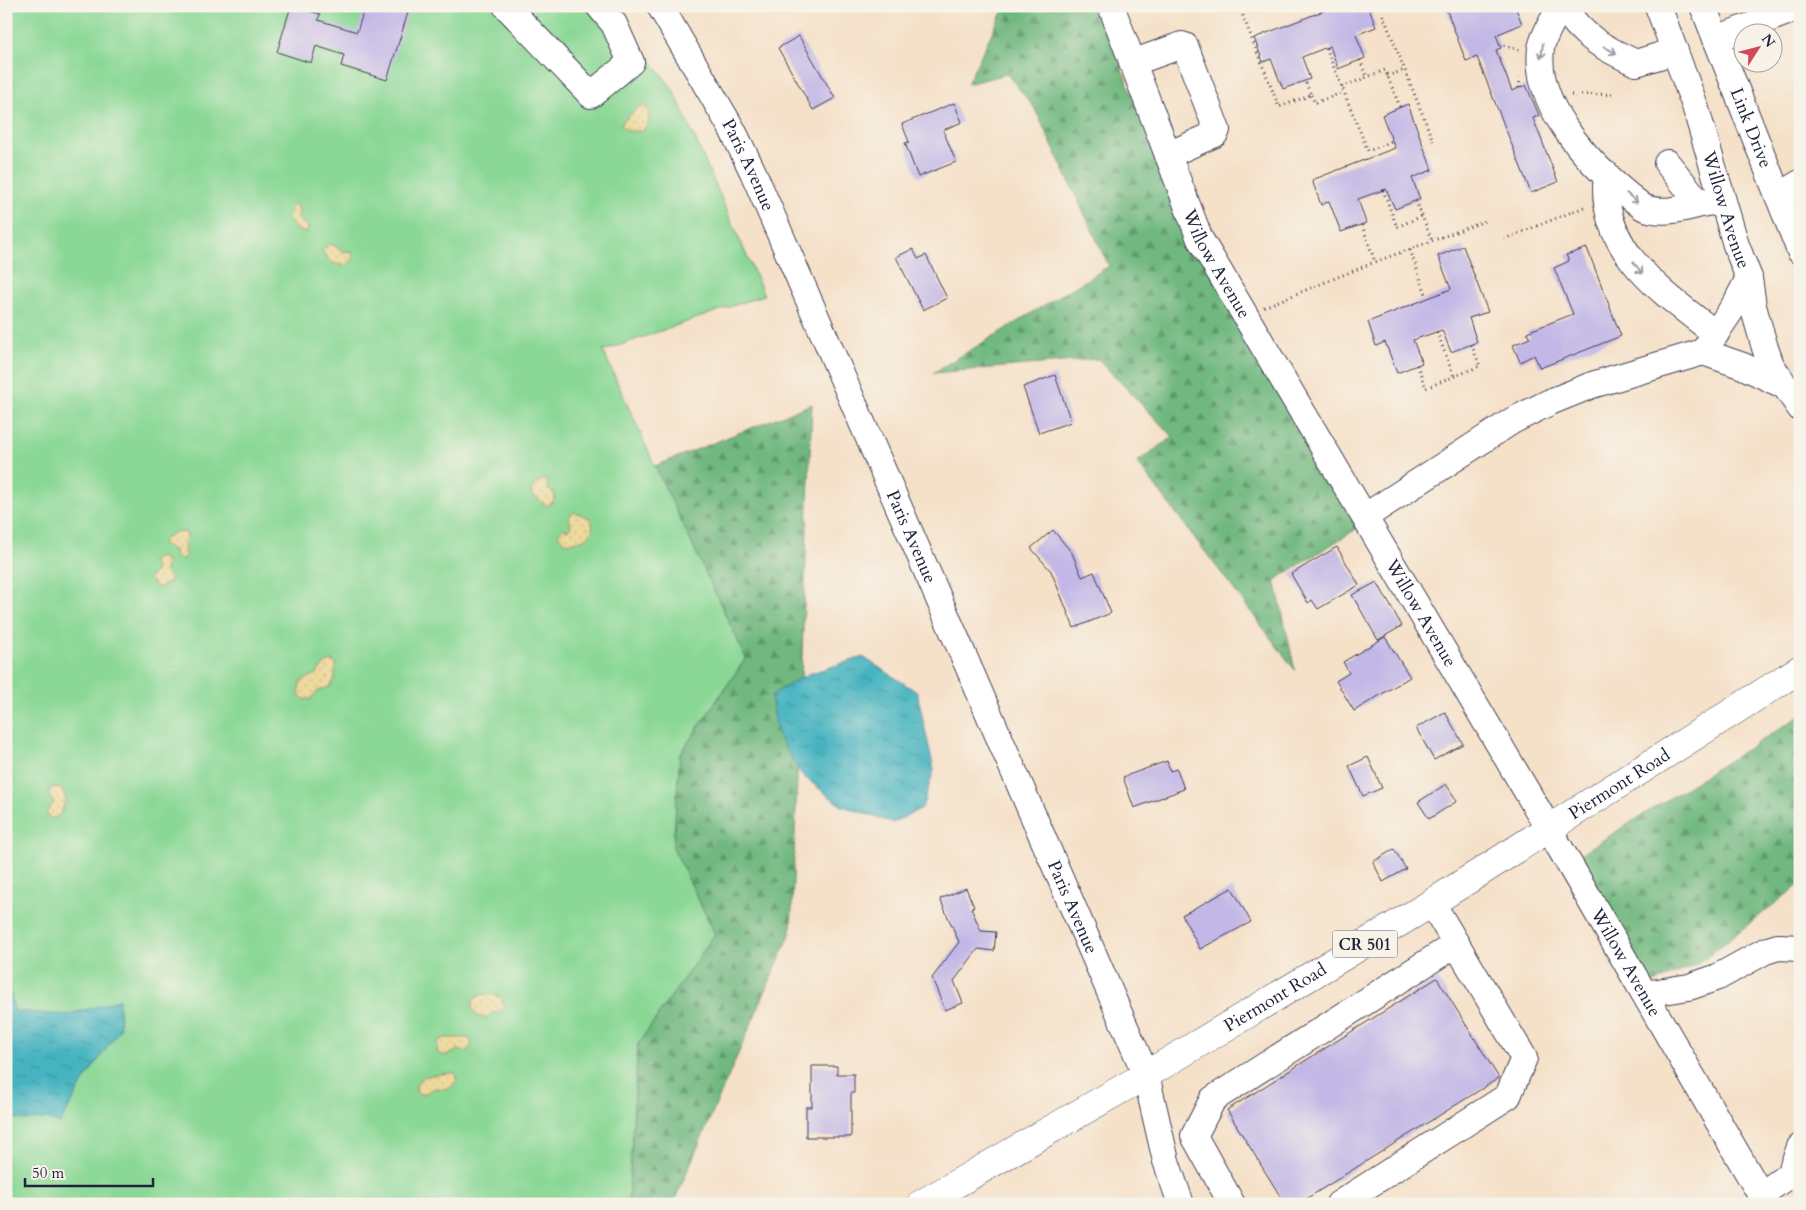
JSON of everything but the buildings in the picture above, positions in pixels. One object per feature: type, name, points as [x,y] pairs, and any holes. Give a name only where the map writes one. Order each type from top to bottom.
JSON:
[{"type":"main road","name":"Piermont Road","points":[[921,1204],[1146,1075],[1432,903],[1800,669]]},
{"type":"street","points":[[506,6],[591,95],[631,62],[614,24],[599,6]]},
{"type":"street","name":"Paris Avenue","points":[[660,6],[732,129],[753,172],[1146,1075],[1166,1160],[1181,1204]]},
{"type":"street","name":"Willow Avenue","points":[[1111,6],[1200,239],[1550,829],[1764,1199]]},
{"type":"street","points":[[1675,51],[1636,63],[1607,50],[1587,36],[1562,6],[1542,47],[1544,80],[1561,125],[1606,187],[1615,229],[1635,265],[1709,343],[1743,366],[1783,385]]},
{"type":"street","name":"Willow Avenue","points":[[1658,6],[1695,106],[1715,202],[1748,278],[1753,306],[1771,365],[1800,408]]},
{"type":"street","name":"Link Drive","points":[[1705,7],[1716,39],[1789,189],[1800,250]]},
{"type":"street","points":[[1716,39],[1765,13],[1800,7]]},
{"type":"street","points":[[1132,63],[1182,45],[1185,46],[1189,56],[1217,130],[1215,134],[1168,155]]},
{"type":"street","points":[[1667,163],[1697,200],[1715,202]]},
{"type":"street","points":[[1606,187],[1651,211],[1663,212],[1715,202]]},
{"type":"street","points":[[1366,516],[1512,421],[1550,402],[1592,385],[1709,343],[1748,278]]},
{"type":"street","points":[[1339,1204],[1508,1096],[1524,1058],[1432,903]]},
{"type":"street","points":[[1232,1204],[1194,1136],[1213,1099],[1456,944]]},
{"type":"street","points":[[1645,994],[1689,987],[1718,978],[1765,951],[1778,947],[1800,948]]},
{"type":"street","points":[[1764,1199],[1790,1174],[1800,1147]]},
{"type":"path","points":[[1239,6],[1280,107],[1311,95]]},
{"type":"path","points":[[1383,15],[1433,141]]},
{"type":"path","points":[[1499,44],[1525,51]]},
{"type":"path","points":[[1326,48],[1368,150],[1392,141]]},
{"type":"path","points":[[1360,60],[1367,77]]},
{"type":"path","points":[[1342,86],[1385,70],[1400,107]]},
{"type":"path","points":[[1387,76],[1405,70]]},
{"type":"path","points":[[1305,81],[1315,102],[1344,92]]},
{"type":"path","points":[[1504,239],[1606,187]]},
{"type":"path","points":[[1383,190],[1397,227],[1422,216]]},
{"type":"path","points":[[1416,201],[1432,241]]},
{"type":"path","points":[[1245,315],[1375,262],[1488,220]]},
{"type":"path","points":[[1362,225],[1375,262]]},
{"type":"path","points":[[1410,250],[1426,294]]},
{"type":"path","points":[[1437,332],[1454,377]]},
{"type":"path","points":[[1417,365],[1426,388],[1480,366],[1471,344]]},
{"type":"green space","points":[[6,6],[610,6],[674,91],[764,295],[603,351],[746,658],[680,754],[673,847],[715,934],[638,1044],[628,1204],[6,1204]]},
{"type":"green space","points":[[1005,6],[1098,6],[1181,223],[1369,521],[1275,580],[1295,670],[1137,462],[1173,437],[1098,359],[933,373],[1109,266],[1034,107],[1007,74],[967,84]]},
{"type":"green space","points":[[812,404],[791,932],[673,1204],[628,1204],[638,1044],[715,934],[673,847],[680,754],[746,658],[655,466]]},
{"type":"green space","points":[[1800,716],[1800,884],[1699,963],[1636,991],[1568,862]]},
{"type":"sand","points":[[640,106],[645,106],[649,111],[649,121],[643,131],[628,131],[622,127],[621,123]]},
{"type":"sand","points":[[294,204],[299,208],[298,219],[309,227],[306,233],[295,229],[288,219],[290,209]]},
{"type":"sand","points":[[329,243],[343,251],[352,252],[353,259],[346,266],[332,263],[322,251]]},
{"type":"sand","points":[[543,479],[547,481],[548,490],[553,491],[555,497],[553,502],[547,506],[530,493],[535,484]]},
{"type":"sand","points":[[574,512],[590,518],[592,530],[586,538],[575,542],[564,542],[558,534],[563,528],[567,530],[571,527],[569,517]]},
{"type":"sand","points":[[175,532],[187,534],[184,547],[186,557],[181,559],[175,556],[174,550],[162,544],[164,539]]},
{"type":"sand","points":[[160,557],[166,560],[165,572],[171,578],[168,583],[158,588],[149,579],[156,570],[152,561]]},
{"type":"sand","points":[[332,661],[336,663],[335,676],[331,686],[317,692],[310,700],[304,699],[299,694],[300,682],[316,674],[326,663]]},
{"type":"sand","points":[[52,787],[62,789],[66,800],[60,815],[51,819],[46,813],[54,803],[48,794]]},
{"type":"sand","points":[[483,994],[501,997],[505,1007],[486,1018],[477,1016],[472,1008],[475,998]]},
{"type":"sand","points":[[445,1038],[469,1038],[471,1047],[466,1052],[458,1050],[448,1055],[443,1055],[437,1052],[438,1041]]},
{"type":"sand","points":[[455,1073],[457,1076],[455,1084],[449,1088],[435,1088],[422,1095],[416,1092],[416,1084],[425,1076]]},
{"type":"water","points":[[863,657],[917,692],[934,770],[922,808],[893,823],[840,805],[802,775],[778,736],[771,695],[808,674]]},
{"type":"water","points":[[6,978],[15,1011],[66,1015],[119,1000],[120,1029],[83,1082],[60,1124],[46,1119],[29,1120],[15,1118],[6,1112]]}]
